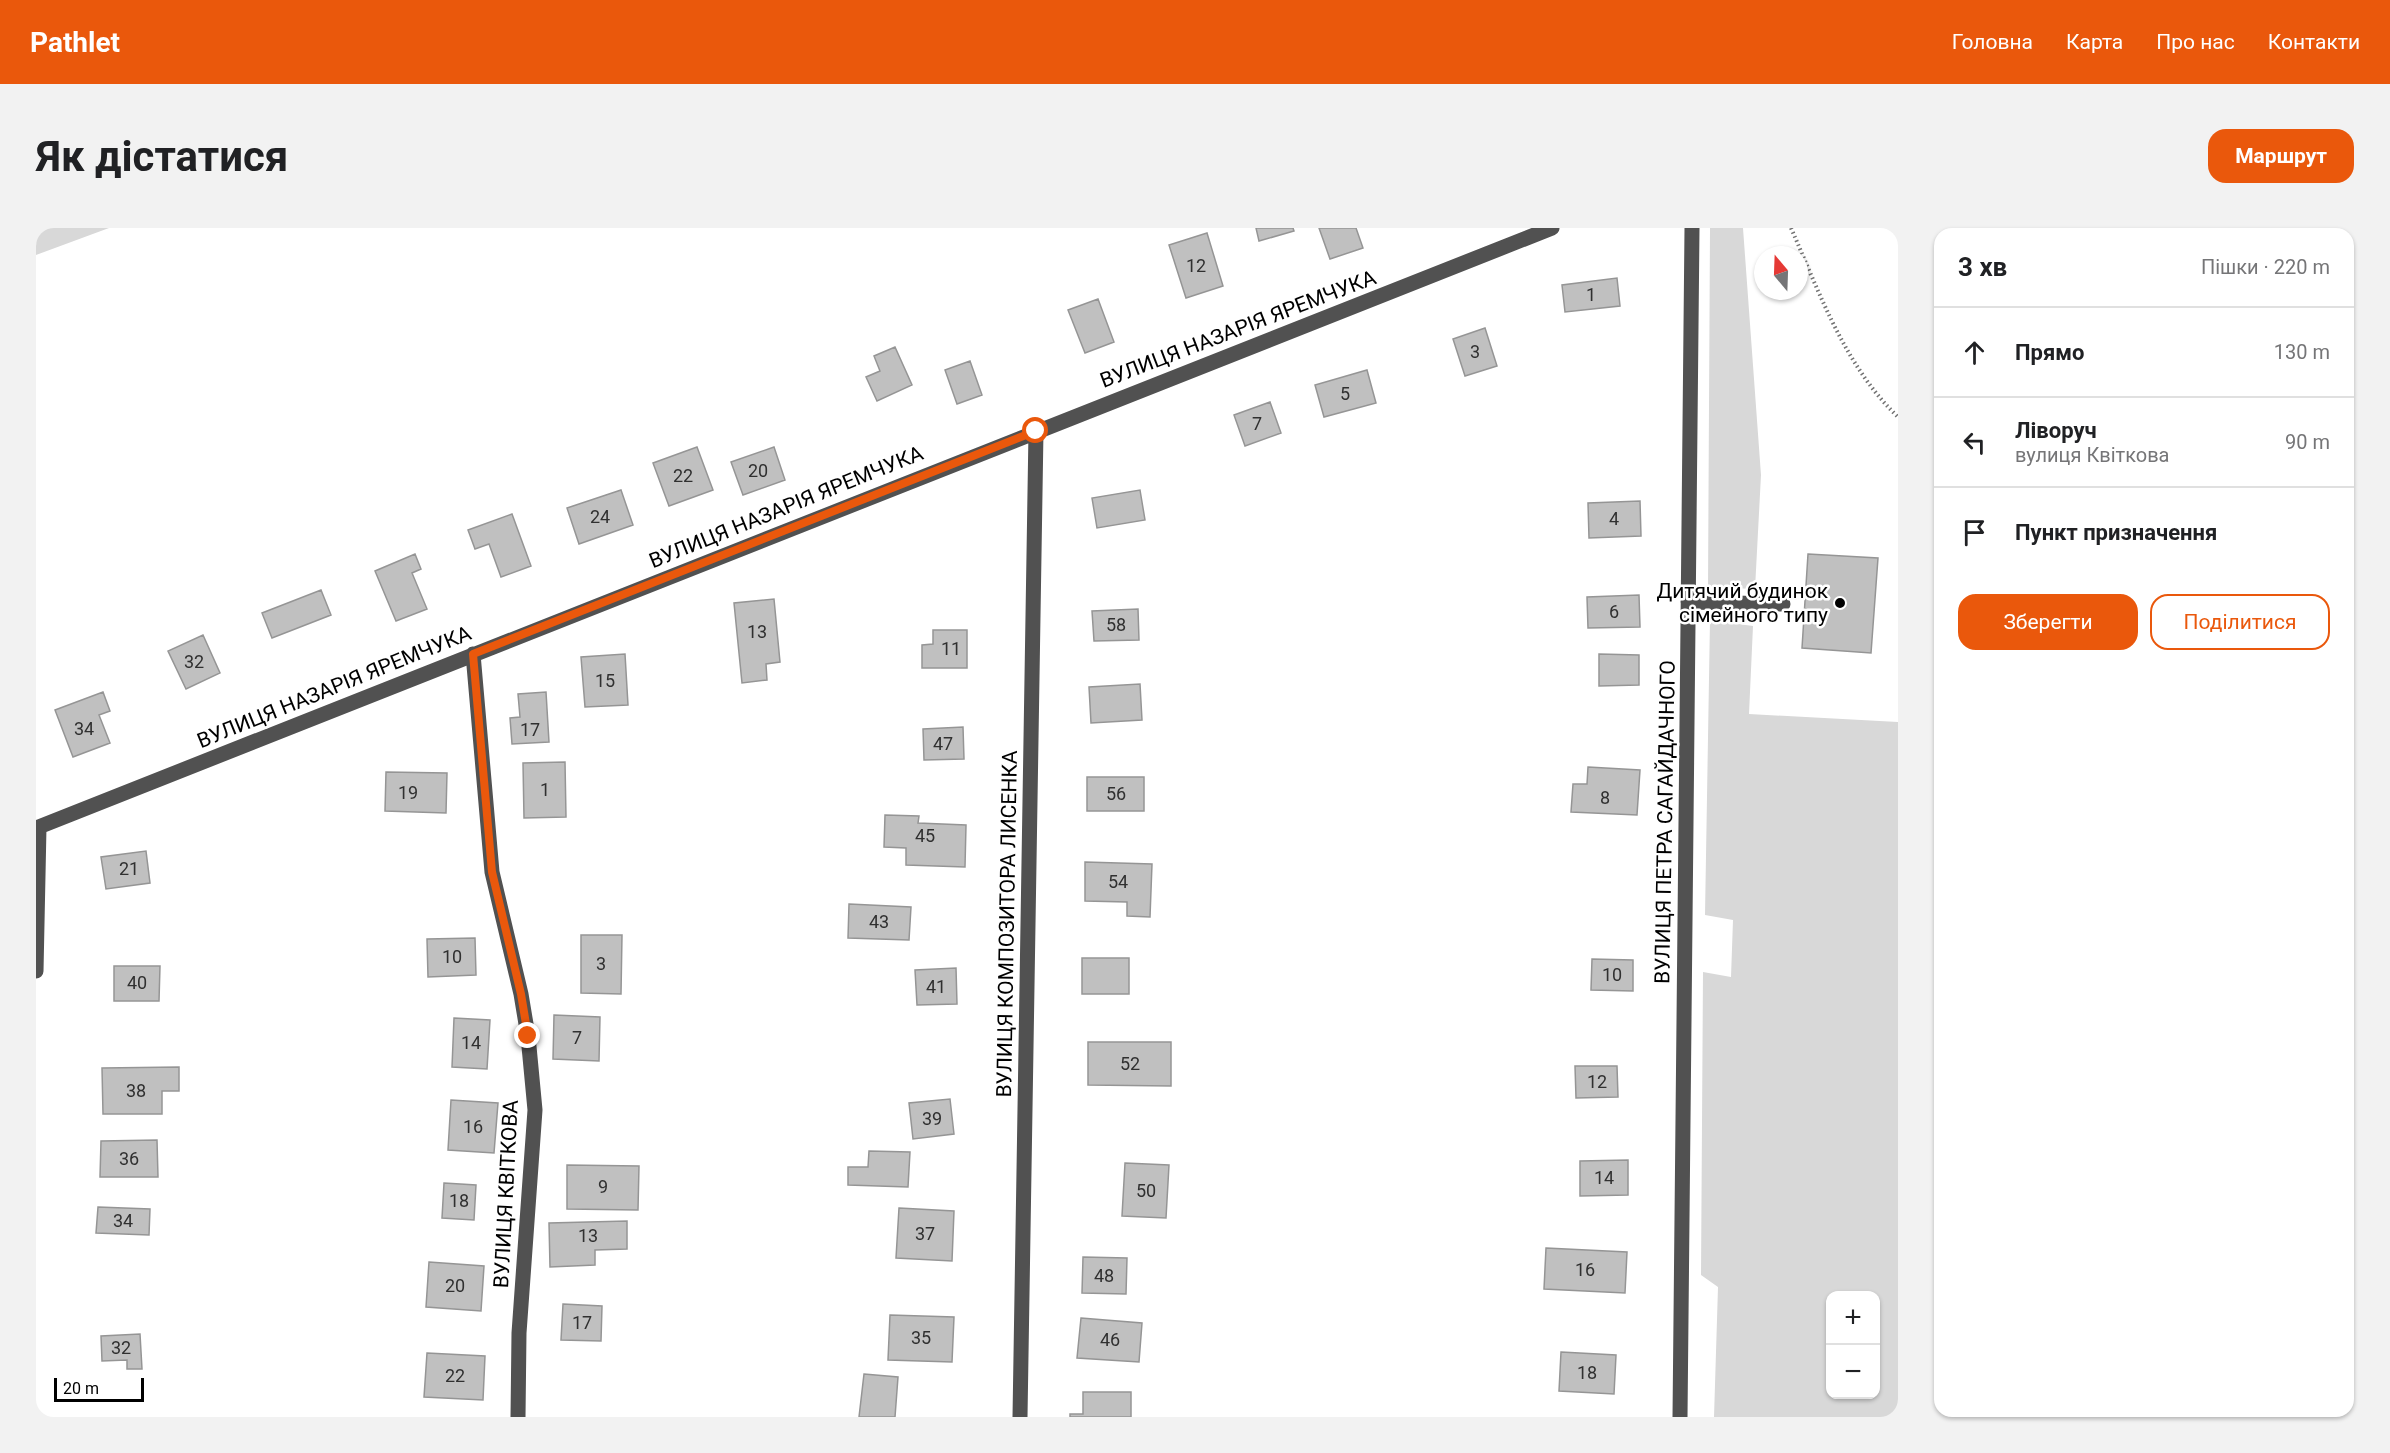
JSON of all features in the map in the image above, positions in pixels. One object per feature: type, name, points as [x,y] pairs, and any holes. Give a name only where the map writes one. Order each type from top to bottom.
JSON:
[{"type":"street","name":"ВУЛИЦЯ НАЗАРІЯ ЯРЕМЧУКА","points":[[38,828],[1552,228]]},
{"type":"street","name":"ВУЛИЦЯ ПЕТРА САГАЙДАЧНОГО","points":[[1680,1417],[1692,228]]},
{"type":"street","name":"ВУЛИЦЯ КОМПОЗИТОРА ЛИСЕНКА","points":[[1020,1417],[1036,431]]},
{"type":"street","points":[[1688,602],[1783,604]]},
{"type":"street","name":"ВУЛИЦЯ КВІТКОВА","points":[[473,654],[492,872],[521,994],[528,1036],[535,1110],[519,1333],[519,1417]]},
{"type":"street","points":[[36,971],[38,828]]},
{"type":"path","points":[[1791,228],[1840,340],[1879,399],[1898,417]]},
{"type":"shaded area","points":[[36,228],[109,228],[36,255]]},
{"type":"shaded area","points":[[1710,228],[1743,228],[1761,475],[1755,589],[1708,587]]},
{"type":"shaded area","points":[[1710,620],[1753,626],[1749,714],[1898,722],[1898,1417],[1714,1417],[1718,1287],[1701,1275],[1703,972],[1731,977],[1733,920],[1705,915]]},
{"type":"building","points":[[1256,228],[1293,228],[1294,231],[1259,241]]},
{"type":"building","points":[[1319,228],[1356,228],[1363,248],[1330,259]]},
{"type":"building","points":[[1207,233],[1223,286],[1186,298],[1169,245]]},
{"type":"building","points":[[1617,278],[1620,306],[1565,312],[1562,285]]},
{"type":"building","points":[[1098,299],[1114,342],[1085,353],[1068,310]]},
{"type":"building","points":[[1485,328],[1497,366],[1465,376],[1453,339]]},
{"type":"building","points":[[895,347],[912,385],[877,401],[866,377],[880,371],[874,356]]},
{"type":"building","points":[[970,361],[982,395],[957,404],[945,370]]},
{"type":"building","points":[[1367,370],[1376,403],[1324,417],[1315,385]]},
{"type":"building","points":[[1270,402],[1281,433],[1245,446],[1234,415]]},
{"type":"building","points":[[697,447],[713,490],[669,506],[653,463]]},
{"type":"building","points":[[774,447],[785,480],[743,495],[731,462]]},
{"type":"building","points":[[621,490],[633,525],[579,544],[567,508]]},
{"type":"building","points":[[1140,490],[1145,520],[1097,528],[1092,498]]},
{"type":"building","points":[[1640,501],[1641,536],[1589,538],[1588,503]]},
{"type":"building","points":[[512,514],[531,566],[501,577],[489,544],[475,549],[468,530]]},
{"type":"building","points":[[415,554],[421,569],[412,573],[427,609],[396,621],[375,571]]},
{"type":"building","name":"Дитячий будинок сімейного типу","points":[[1808,554],[1878,558],[1871,653],[1802,648]]},
{"type":"building","points":[[321,590],[331,615],[272,638],[262,613]]},
{"type":"building","points":[[1639,595],[1640,627],[1588,628],[1587,597]]},
{"type":"building","points":[[774,599],[780,662],[766,664],[767,680],[742,683],[734,603]]},
{"type":"building","points":[[1138,609],[1139,640],[1094,641],[1092,611]]},
{"type":"building","points":[[933,630],[967,630],[967,668],[922,668],[922,645],[933,644]]},
{"type":"building","points":[[203,635],[220,673],[186,689],[168,651]]},
{"type":"building","points":[[625,654],[628,705],[585,707],[581,657]]},
{"type":"building","points":[[1599,654],[1639,655],[1639,685],[1599,686]]},
{"type":"building","points":[[1140,684],[1142,720],[1091,723],[1089,687]]},
{"type":"building","points":[[103,692],[110,711],[99,715],[110,743],[73,757],[55,710]]},
{"type":"building","points":[[546,692],[549,742],[512,744],[510,718],[520,717],[518,694]]},
{"type":"building","points":[[963,727],[964,759],[924,760],[923,729]]},
{"type":"building","points":[[565,762],[566,817],[524,818],[523,763]]},
{"type":"building","points":[[1588,767],[1640,770],[1637,815],[1571,812],[1573,784],[1587,784]]},
{"type":"building","points":[[386,772],[447,773],[446,813],[385,811]]},
{"type":"building","points":[[1087,777],[1144,777],[1144,811],[1087,811]]},
{"type":"building","points":[[885,815],[919,816],[918,823],[966,825],[965,867],[906,865],[906,848],[884,847]]},
{"type":"building","points":[[146,851],[150,883],[106,889],[101,857]]},
{"type":"building","points":[[1085,862],[1152,864],[1150,917],[1127,916],[1127,902],[1085,901]]},
{"type":"building","points":[[849,904],[911,907],[909,940],[848,938]]},
{"type":"building","points":[[581,935],[622,935],[621,994],[581,993]]},
{"type":"building","points":[[475,938],[476,975],[428,977],[427,939]]},
{"type":"building","points":[[1082,958],[1129,958],[1129,994],[1082,994]]},
{"type":"building","points":[[1592,959],[1633,960],[1633,991],[1591,990]]},
{"type":"building","points":[[114,966],[160,966],[159,1001],[114,1001]]},
{"type":"building","points":[[956,968],[957,1004],[917,1005],[915,970]]},
{"type":"building","points":[[554,1015],[600,1017],[599,1061],[553,1059]]},
{"type":"building","points":[[454,1018],[490,1020],[487,1069],[452,1067]]},
{"type":"building","points":[[1088,1042],[1171,1042],[1171,1086],[1088,1085]]},
{"type":"building","points":[[1575,1066],[1617,1066],[1618,1097],[1576,1098]]},
{"type":"building","points":[[179,1067],[179,1091],[162,1091],[162,1114],[103,1114],[102,1068]]},
{"type":"building","points":[[950,1099],[954,1134],[913,1139],[909,1103]]},
{"type":"building","points":[[451,1100],[498,1103],[494,1153],[448,1150]]},
{"type":"building","points":[[157,1140],[158,1177],[100,1177],[101,1141]]},
{"type":"building","points":[[869,1151],[910,1152],[908,1187],[848,1185],[848,1167],[868,1167]]},
{"type":"building","points":[[1628,1160],[1628,1195],[1580,1196],[1580,1161]]},
{"type":"building","points":[[1125,1163],[1169,1165],[1166,1218],[1122,1216]]},
{"type":"building","points":[[567,1165],[639,1166],[638,1210],[567,1209]]},
{"type":"building","points":[[444,1183],[476,1185],[474,1220],[442,1218]]},
{"type":"building","points":[[98,1207],[150,1209],[149,1235],[96,1233]]},
{"type":"building","points":[[899,1208],[954,1211],[952,1261],[896,1258]]},
{"type":"building","points":[[627,1221],[627,1249],[595,1250],[595,1265],[550,1267],[549,1223]]},
{"type":"building","points":[[1546,1248],[1627,1252],[1625,1293],[1544,1289]]},
{"type":"building","points":[[1083,1257],[1127,1258],[1126,1294],[1082,1293]]},
{"type":"building","points":[[429,1262],[484,1266],[481,1311],[426,1307]]},
{"type":"building","points":[[563,1304],[602,1306],[601,1341],[561,1340]]},
{"type":"building","points":[[890,1315],[954,1317],[952,1362],[888,1360]]},
{"type":"building","points":[[1081,1318],[1142,1323],[1139,1362],[1077,1358]]},
{"type":"building","points":[[140,1334],[142,1369],[127,1369],[127,1360],[102,1361],[101,1336]]},
{"type":"building","points":[[1561,1352],[1616,1355],[1614,1394],[1559,1391]]},
{"type":"building","points":[[427,1353],[485,1356],[483,1400],[424,1397]]},
{"type":"building","points":[[864,1374],[898,1377],[895,1417],[859,1417]]},
{"type":"building","points":[[1083,1392],[1131,1392],[1131,1417],[1070,1417],[1070,1414],[1083,1414]]},
{"type":"place","name":"Дитячий будинок сімейного типу","points":[[1840,603]]},
{"type":"route","points":[[528,1036],[521,994],[492,872],[473,654],[1036,431]]}]
